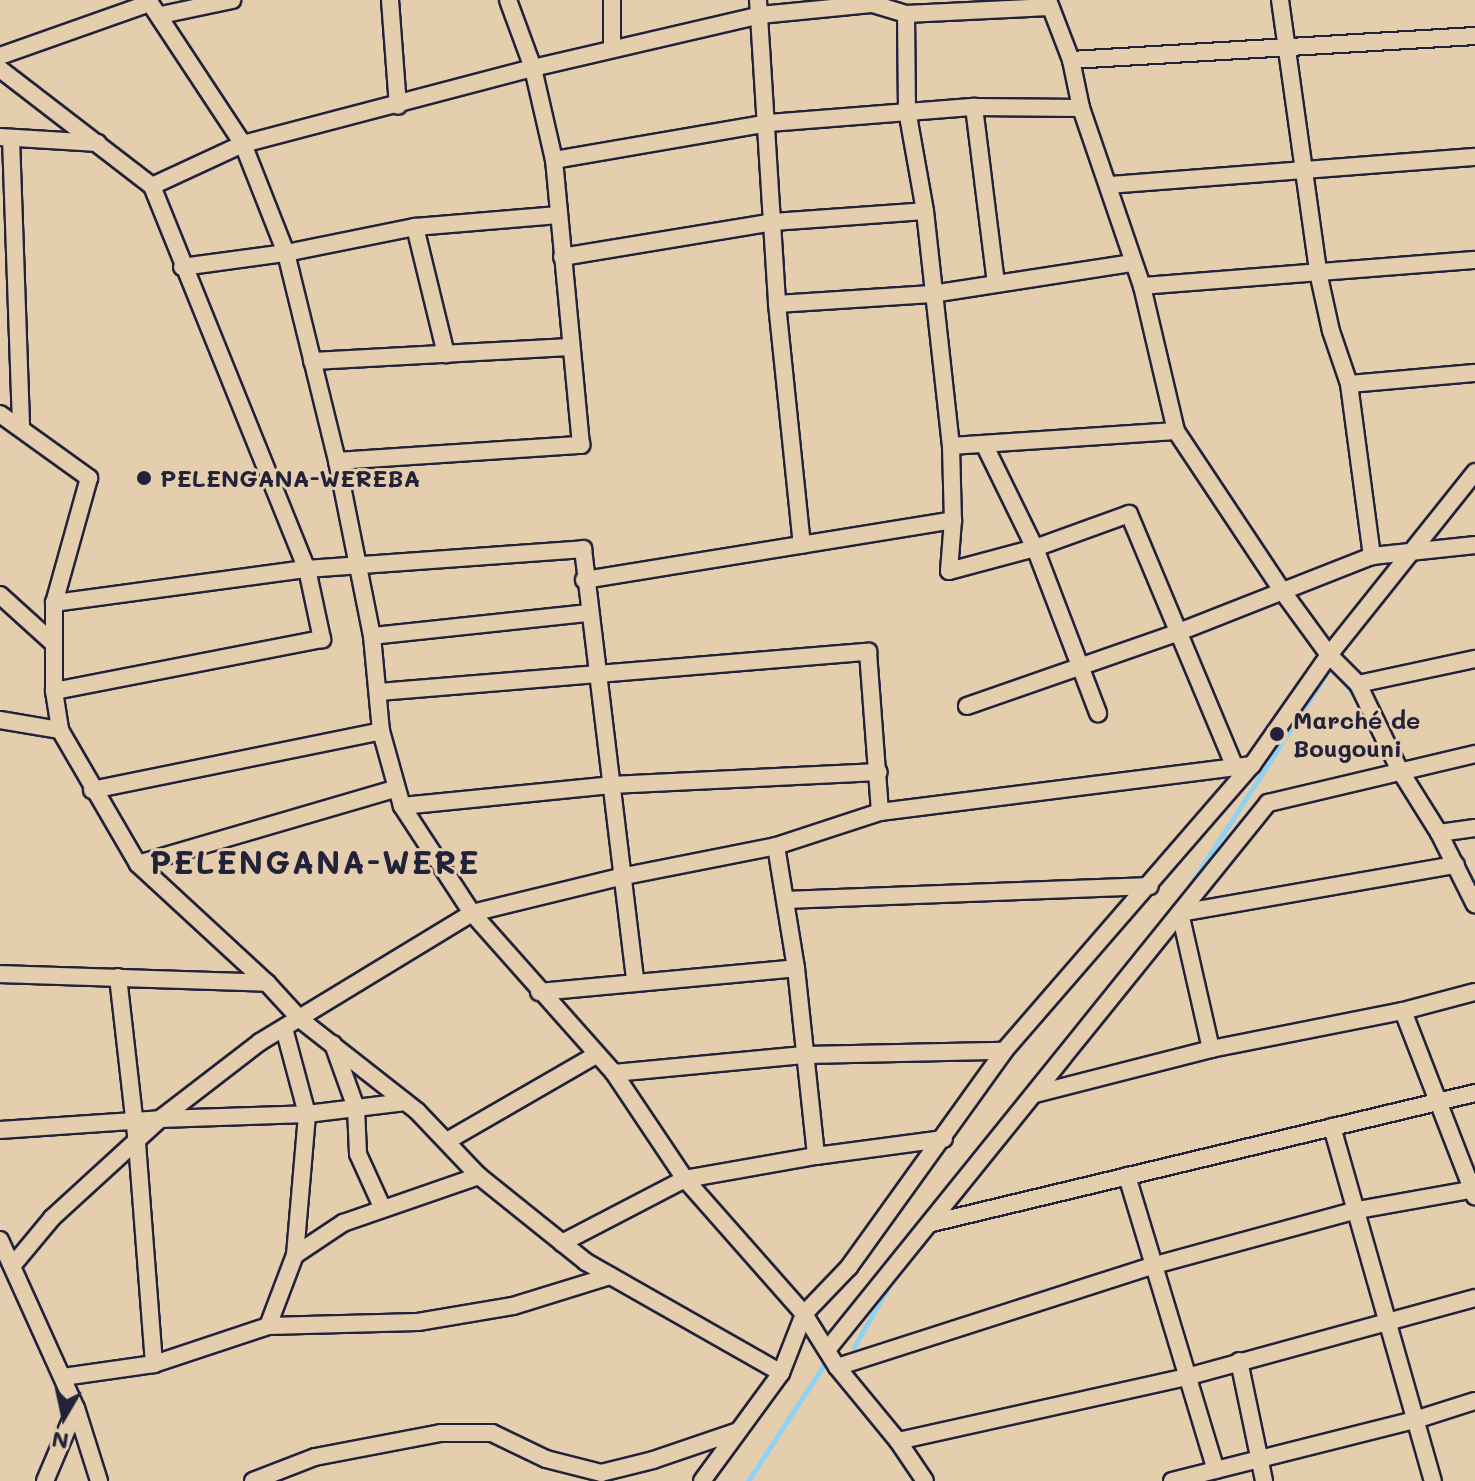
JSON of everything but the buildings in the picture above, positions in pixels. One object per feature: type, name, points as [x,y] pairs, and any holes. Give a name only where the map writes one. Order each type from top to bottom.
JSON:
[{"type":"street","points":[[0,56],[153,6],[232,0]]},
{"type":"street","points":[[390,0],[398,106]]},
{"type":"street","points":[[337,461],[581,445],[554,160],[533,68],[508,0]]},
{"type":"street","points":[[612,0],[612,49]]},
{"type":"street","points":[[1280,0],[1318,272],[1331,331],[1349,384],[1372,556]]},
{"type":"street","points":[[152,186],[243,144],[398,106],[759,7],[873,2],[906,14],[1049,3],[1071,60],[1081,108],[1142,286],[1176,431],[1283,592],[1329,655],[1358,684],[1399,769],[1439,833],[1475,905]]},
{"type":"street","points":[[153,6],[243,144],[286,253],[337,461],[372,636],[381,731],[402,806],[472,913],[614,1073],[685,1179],[804,1314],[837,1367],[898,1441],[925,1481]]},
{"type":"street","points":[[759,7],[769,123],[777,304],[802,545]]},
{"type":"street","points":[[906,14],[907,110],[925,211],[951,446],[953,520],[949,571],[1035,548],[1129,514],[1235,767]]},
{"type":"street","points":[[1071,60],[1475,36]]},
{"type":"street","points":[[0,69],[152,186],[182,267],[307,569],[322,639],[54,691]]},
{"type":"street","points":[[974,107],[996,284]]},
{"type":"street","points":[[554,160],[769,123],[907,110],[1081,108]]},
{"type":"street","points":[[21,427],[6,138],[99,143]]},
{"type":"street","points":[[1109,185],[1475,157]]},
{"type":"street","points":[[562,257],[773,222],[925,211]]},
{"type":"street","points":[[182,267],[286,253],[415,227],[558,215]]},
{"type":"street","points":[[415,227],[446,354]]},
{"type":"street","points":[[1142,286],[1475,260]]},
{"type":"street","points":[[777,304],[932,294],[1133,263]]},
{"type":"street","points":[[312,361],[571,347]]},
{"type":"street","points":[[1349,384],[1475,373]]},
{"type":"street","points":[[0,414],[89,478],[54,603],[54,691],[60,730],[92,790],[138,864],[267,983],[301,1020],[405,1102],[479,1176],[562,1243],[610,1276],[781,1373]]},
{"type":"street","points":[[951,446],[1176,431]]},
{"type":"street","points":[[984,444],[1035,548],[1098,713]]},
{"type":"street","points":[[702,1481],[781,1373],[804,1314],[849,1267],[944,1139],[1004,1051],[1252,765],[1329,655],[1475,472]]},
{"type":"street","points":[[584,580],[953,520]]},
{"type":"street","points":[[967,706],[1080,669],[1372,556],[1475,545]]},
{"type":"street","points":[[54,603],[307,569],[359,568],[583,549],[584,580],[635,981]]},
{"type":"street","points":[[0,595],[54,644]]},
{"type":"street","points":[[372,636],[588,613]]},
{"type":"street","points":[[378,692],[868,652],[880,812]]},
{"type":"street","points":[[1358,684],[1475,659]]},
{"type":"street","points":[[0,720],[60,730]]},
{"type":"street","points":[[92,790],[381,731]]},
{"type":"street","points":[[827,1350],[1268,803],[1399,769],[1475,754]]},
{"type":"street","points":[[13,1265],[52,1218],[160,1119],[260,1042],[301,1020],[472,913],[620,877],[776,846],[880,812],[1252,765]]},
{"type":"street","points":[[402,806],[611,785],[879,772]]},
{"type":"street","points":[[138,864],[395,789]]},
{"type":"street","points":[[1439,833],[1475,828]]},
{"type":"street","points":[[776,846],[796,968],[816,1156]]},
{"type":"street","points":[[1180,913],[1456,865]]},
{"type":"street","points":[[786,900],[1150,886]]},
{"type":"street","points":[[1180,913],[1211,1049]]},
{"type":"street","points":[[539,992],[796,968]]},
{"type":"street","points":[[0,974],[267,983]]},
{"type":"street","points":[[118,977],[137,1143],[154,1364]]},
{"type":"street","points":[[1035,1094],[1211,1049],[1403,1011],[1475,992]]},
{"type":"street","points":[[837,1367],[1155,1265],[1358,1210],[1474,1192],[1403,1011]]},
{"type":"street","points":[[268,1326],[295,1255],[307,1114],[284,1028]]},
{"type":"street","points":[[333,1044],[356,1108],[358,1154],[383,1209]]},
{"type":"street","points":[[614,1073],[806,1055],[1004,1051]]},
{"type":"street","points":[[447,1141],[596,1055]]},
{"type":"street","points":[[932,1223],[1475,1093]]},
{"type":"street","points":[[0,1130],[160,1119],[307,1114],[405,1102]]},
{"type":"street","points":[[1332,1127],[1433,1481]]},
{"type":"street","points":[[562,1243],[685,1179],[816,1156],[944,1139]]},
{"type":"street","points":[[295,1255],[343,1223],[479,1176]]},
{"type":"street","points":[[1127,1176],[1216,1470]]},
{"type":"street","points":[[0,1240],[76,1408],[99,1481]]},
{"type":"street","points":[[63,1377],[154,1364],[268,1326],[418,1322],[513,1306],[610,1276]]},
{"type":"street","points":[[898,1441],[1190,1376],[1385,1320],[1475,1298]]},
{"type":"street","points":[[1239,1361],[1264,1481]]},
{"type":"street","points":[[1172,1481],[1415,1420],[1475,1401]]},
{"type":"street","points":[[45,1481],[76,1408]]},
{"type":"street","points":[[253,1481],[315,1457],[441,1433],[492,1433],[546,1459],[601,1473],[653,1460],[738,1431]]},
{"type":"waterway","points":[[1183,896],[1332,665],[1334,669]]},
{"type":"waterway","points":[[1340,677],[1358,700]]},
{"type":"waterway","points":[[1461,860],[1475,884]]},
{"type":"waterway","points":[[1078,1051],[1107,1015]]},
{"type":"waterway","points":[[854,1347],[891,1282]]},
{"type":"waterway","points":[[748,1481],[827,1360]]},
{"type":"waterway","points":[[881,1432],[915,1481]]},
{"type":"place","name":"PELENGANA-WEREBA","points":[[144,478]]},
{"type":"place","name":"Marché de Bougouni","points":[[1277,734]]},
{"type":"district","name":"PELENGANA-WERE","points":[[315,861]]}]
